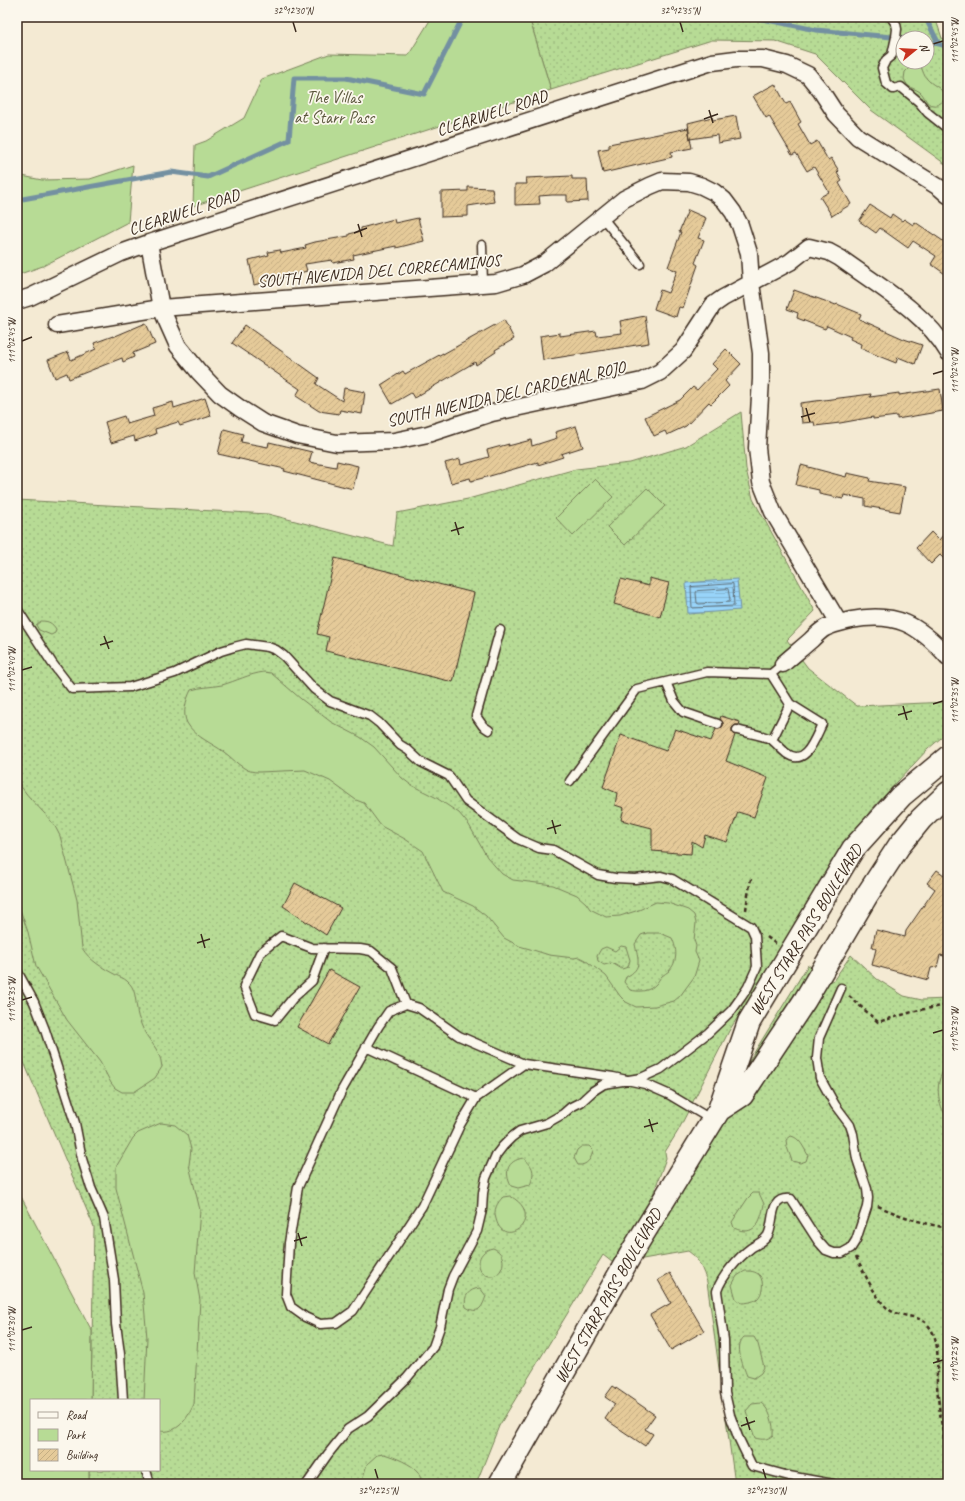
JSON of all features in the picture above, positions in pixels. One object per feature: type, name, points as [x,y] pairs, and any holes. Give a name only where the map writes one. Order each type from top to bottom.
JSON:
[{"type":"street","name":"CLEARWELL ROAD","points":[[17,301],[30,297],[121,253],[149,243],[712,62],[736,59],[763,59],[787,65],[808,75],[821,91],[836,114],[858,137],[940,188],[948,195]]},
{"type":"street","name":"SOUTH AVENIDA DEL CORRECAMINOS","points":[[57,325],[161,308],[496,283],[523,275],[544,264],[624,199],[650,186],[662,181],[689,182],[702,186],[714,192],[724,200],[733,212],[740,225],[749,253],[751,283],[761,353],[757,448],[761,482],[773,512],[839,623]]},
{"type":"street","name":"SOUTH AVENIDA DEL CARDENAL ROJO","points":[[149,243],[161,308],[178,346],[198,372],[220,394],[263,423],[297,435],[337,443],[394,441],[428,434],[492,413],[642,381],[660,372],[683,351],[692,340],[713,305],[790,262],[809,247],[829,252],[840,258],[916,313],[941,339],[948,352]]},
{"type":"street","points":[[777,668],[824,628],[839,623],[872,617],[888,617],[916,628],[930,639],[948,657]]},
{"type":"street","name":"WEST STARR PASS BOULEVARD","points":[[500,1484],[635,1247],[716,1115],[749,1022],[853,850],[900,796],[948,757]]},
{"type":"street","name":"WEST STARR PASS BOULEVARD","points":[[716,1115],[742,1095],[805,1000],[867,895],[899,846],[921,819],[948,793]]},
{"type":"lane","points":[[890,17],[896,24],[897,29],[892,55],[886,60],[882,68],[886,84],[893,89],[901,87],[919,102],[928,113],[948,129]]},
{"type":"lane","points":[[602,217],[640,264]]},
{"type":"lane","points":[[482,245],[483,284]]},
{"type":"lane","points":[[17,609],[52,663],[72,689],[130,687],[175,673],[221,651],[246,644],[268,647],[276,650],[284,656],[314,689],[330,701],[370,716],[379,723],[400,745],[421,762],[449,776],[466,801],[518,839],[539,848],[553,850],[577,865],[598,875],[615,878],[636,879],[661,876],[672,879],[750,927],[755,936],[757,967],[748,987],[732,1010],[708,1033],[661,1069],[640,1078],[604,1084],[593,1090],[581,1102],[547,1123],[520,1131],[512,1137],[496,1155],[486,1178],[482,1210],[477,1231],[453,1276],[448,1289],[440,1327],[433,1347],[407,1378],[368,1416],[348,1429],[307,1484]]},
{"type":"lane","points":[[489,730],[483,726],[476,716],[500,630]]},
{"type":"lane","points":[[570,781],[637,688],[707,672],[777,668],[790,704],[822,724],[809,750],[804,756],[797,758],[787,754],[772,740],[737,730]]},
{"type":"lane","points":[[666,682],[674,702],[683,712],[718,724]]},
{"type":"lane","points":[[772,740],[790,704]]},
{"type":"lane","points":[[324,948],[312,981],[293,998],[275,1020],[255,1014],[244,986],[260,952],[281,936],[312,948],[324,948],[360,949],[371,951],[392,968],[406,1004]]},
{"type":"lane","points":[[17,971],[34,1002],[45,1030],[75,1123],[82,1159],[104,1218],[114,1280],[123,1399]]},
{"type":"lane","points":[[833,1484],[789,1476],[752,1466],[738,1438],[725,1394],[724,1340],[717,1291],[718,1285],[736,1262],[750,1249],[763,1241],[768,1235],[775,1206],[785,1198],[791,1199],[818,1241],[826,1250],[834,1253],[842,1253],[850,1248],[856,1240],[868,1201],[867,1189],[857,1159],[850,1125],[824,1086],[820,1078],[818,1066],[819,1038],[828,1021],[840,988]]},
{"type":"lane","points":[[524,1064],[476,1098],[460,1125],[422,1206],[353,1311],[336,1323],[320,1324],[305,1317],[291,1307],[286,1294],[289,1244],[298,1187],[342,1090],[389,1010],[406,1004],[419,1008],[459,1036],[524,1064],[629,1080],[645,1084],[716,1115]]},
{"type":"lane","points":[[366,1047],[476,1098]]},
{"type":"lane","points":[[146,1471],[150,1484]]},
{"type":"path","points":[[840,988],[878,1022],[919,1010],[948,1006]]},
{"type":"path","points":[[868,1201],[906,1217],[948,1228]]},
{"type":"path","points":[[850,1248],[885,1306],[894,1312],[922,1321],[927,1325],[934,1337],[937,1354],[937,1383],[948,1461]]},
{"type":"green space","name":"The Villas at Starr Pass","points":[[432,17],[529,17],[551,90],[193,206],[195,145],[206,141],[244,118],[262,79],[329,54],[408,56]]},
{"type":"green space","points":[[529,17],[935,17],[942,38],[948,41],[948,166],[871,110],[815,54],[775,41],[712,40],[551,90]]},
{"type":"green space","points":[[907,70],[922,70],[927,79],[943,92],[944,100],[937,105],[929,104],[920,92],[907,85],[904,79],[905,72]]},
{"type":"green space","points":[[133,165],[128,222],[43,266],[17,275],[17,175],[42,180],[90,179]]},
{"type":"green space","points":[[741,412],[746,469],[753,499],[815,611],[787,640],[808,668],[857,706],[948,702],[948,732],[928,749],[870,811],[830,871],[729,1031],[678,1131],[665,1152],[666,1158],[634,1248],[808,965],[833,981],[851,955],[877,979],[904,996],[922,1000],[948,999],[948,1484],[735,1484],[707,1282],[698,1261],[688,1251],[626,1262],[622,1270],[603,1255],[499,1426],[476,1484],[89,1484],[89,1471],[160,1471],[160,1399],[91,1399],[94,1227],[17,1046],[17,500],[268,514],[393,546],[397,513],[468,499],[576,469],[630,463],[686,446]]},
{"type":"green space","points":[[595,479],[613,497],[573,536],[556,518]]},
{"type":"green space","points":[[647,488],[665,506],[625,545],[607,527]]},
{"type":"green space","points":[[41,621],[52,624],[56,629],[55,633],[51,635],[39,630],[36,625]]},
{"type":"green space","points":[[258,673],[271,673],[331,722],[360,737],[374,747],[402,778],[411,785],[435,797],[459,813],[469,825],[487,857],[502,874],[513,880],[553,885],[577,895],[590,909],[606,917],[620,916],[639,910],[656,902],[668,903],[688,910],[694,915],[696,923],[694,940],[696,946],[695,952],[699,961],[694,977],[680,996],[674,1001],[655,1006],[636,1007],[626,1002],[606,976],[585,960],[579,957],[574,958],[549,955],[519,946],[504,938],[486,916],[473,906],[443,892],[423,851],[381,826],[364,803],[356,800],[330,781],[305,770],[249,771],[190,728],[187,723],[185,711],[186,702],[191,690],[222,685]],"holes":[[[647,933],[660,933],[672,938],[676,951],[674,963],[669,971],[650,989],[644,991],[630,990],[624,982],[626,977],[637,967],[638,959],[635,944],[641,935]],[[621,946],[626,947],[630,960],[628,967],[622,969],[612,963],[604,965],[598,961],[597,956],[601,949],[606,947],[615,951]]]},
{"type":"green space","points":[[17,779],[21,787],[51,821],[60,836],[77,900],[82,948],[85,953],[97,964],[130,984],[135,994],[141,1024],[159,1054],[162,1067],[155,1078],[134,1092],[122,1092],[115,1088],[111,1083],[100,1062],[67,1020],[36,966],[28,932],[17,901]]},
{"type":"green space","points":[[946,1067],[948,1067],[948,1118],[941,1107],[938,1093],[940,1079]]},
{"type":"green space","points":[[161,1123],[175,1125],[187,1135],[191,1149],[189,1165],[200,1210],[195,1273],[200,1300],[194,1404],[185,1420],[177,1428],[166,1431],[160,1431],[160,1399],[144,1399],[147,1338],[143,1293],[116,1188],[116,1167],[133,1138],[138,1133]]},
{"type":"green space","points":[[791,1136],[797,1139],[803,1146],[808,1155],[806,1161],[800,1163],[792,1161],[786,1140]]},
{"type":"green space","points":[[582,1146],[589,1146],[593,1150],[590,1159],[586,1163],[578,1165],[574,1158],[577,1150]]},
{"type":"green space","points":[[523,1158],[531,1167],[533,1173],[530,1185],[518,1188],[511,1186],[508,1176],[508,1168],[513,1162]]},
{"type":"green space","points":[[17,1189],[92,1331],[91,1399],[30,1399],[30,1471],[89,1471],[89,1484],[17,1484]]},
{"type":"green space","points":[[753,1193],[759,1193],[764,1204],[761,1216],[759,1222],[752,1229],[741,1231],[734,1228],[732,1222]]},
{"type":"green space","points":[[510,1196],[521,1204],[525,1213],[524,1221],[520,1227],[514,1231],[507,1232],[500,1228],[495,1213],[497,1204],[501,1199],[503,1197]]},
{"type":"green space","points":[[493,1248],[502,1256],[503,1265],[498,1273],[494,1276],[489,1276],[481,1271],[479,1262],[483,1253]]},
{"type":"green space","points":[[745,1271],[757,1273],[760,1276],[762,1288],[761,1294],[757,1299],[752,1302],[742,1303],[736,1299],[732,1285],[737,1276]]},
{"type":"green space","points":[[480,1288],[486,1296],[481,1307],[474,1310],[466,1307],[466,1296],[473,1290]]},
{"type":"green space","points":[[744,1337],[754,1337],[758,1344],[764,1367],[761,1373],[754,1378],[747,1376],[740,1356],[740,1345]]},
{"type":"green space","points":[[948,1356],[948,1461],[937,1383],[938,1364]]},
{"type":"green space","points":[[761,1403],[767,1409],[773,1426],[773,1435],[765,1439],[755,1438],[746,1411],[752,1404]]},
{"type":"green space","points":[[384,1454],[412,1466],[418,1472],[422,1484],[361,1484],[367,1464],[377,1455]]},
{"type":"water","points":[[737,579],[740,610],[688,614],[686,583]]},
{"type":"building","points":[[775,84],[786,104],[790,102],[801,122],[798,124],[810,145],[817,141],[828,160],[831,158],[839,171],[837,173],[842,181],[839,183],[851,204],[832,216],[820,197],[829,192],[814,167],[807,171],[796,153],[792,155],[769,116],[766,118],[753,96]]},
{"type":"building","points":[[736,116],[740,139],[718,143],[717,135],[690,139],[688,123],[712,117],[713,120]]},
{"type":"building","points":[[688,128],[692,148],[671,152],[672,157],[603,173],[598,150],[609,148],[609,144]]},
{"type":"building","points":[[572,176],[572,179],[587,179],[588,201],[567,202],[567,195],[552,195],[539,196],[540,204],[515,205],[515,184],[527,184],[526,178]]},
{"type":"building","points":[[468,187],[492,188],[494,202],[468,206],[468,216],[441,217],[441,192],[468,191]]},
{"type":"building","points":[[870,205],[890,218],[892,214],[902,221],[904,219],[913,225],[915,222],[946,243],[948,241],[948,276],[931,264],[936,256],[913,241],[908,248],[880,228],[876,233],[859,221]]},
{"type":"building","points":[[688,210],[706,218],[698,238],[704,240],[695,263],[698,265],[683,308],[679,307],[676,317],[654,309],[660,290],[668,293],[677,271],[668,267],[681,232],[679,232]]},
{"type":"building","points":[[418,218],[424,241],[396,248],[396,246],[353,255],[354,259],[333,263],[332,260],[305,264],[307,271],[254,285],[249,260],[269,255],[268,252],[280,250],[281,253],[306,248],[305,245],[349,236],[349,234],[361,231],[361,228],[394,219],[395,223]]},
{"type":"building","points":[[794,290],[836,305],[837,304],[861,314],[859,319],[904,339],[922,345],[915,364],[898,357],[896,363],[860,348],[861,344],[850,339],[851,337],[827,326],[825,329],[797,318],[798,313],[787,309]]},
{"type":"building","points":[[645,316],[649,343],[543,360],[540,336],[560,333],[560,336],[596,331],[597,336],[622,333],[620,321]]},
{"type":"building","points":[[504,320],[514,339],[495,350],[496,352],[476,365],[475,362],[414,398],[411,393],[392,404],[381,385],[403,371],[405,374]]},
{"type":"building","points":[[146,323],[155,344],[133,353],[134,357],[123,362],[122,358],[69,379],[67,373],[55,378],[48,360],[68,352],[71,360],[96,349],[94,343],[113,337]]},
{"type":"building","points":[[245,325],[319,378],[316,384],[342,401],[344,388],[365,392],[362,414],[340,410],[339,414],[319,411],[296,396],[300,389],[232,343]]},
{"type":"building","points":[[726,349],[741,364],[725,381],[729,386],[711,404],[709,402],[686,426],[667,435],[665,431],[654,436],[645,417],[680,400],[693,387],[697,390],[717,369],[712,364]]},
{"type":"building","points":[[940,389],[943,411],[897,419],[897,416],[873,419],[873,417],[815,426],[814,422],[802,423],[800,403],[871,394],[870,397],[899,393],[899,395]]},
{"type":"building","points":[[205,398],[211,416],[180,426],[178,422],[155,429],[156,434],[135,441],[134,436],[111,443],[105,422],[124,416],[127,424],[154,416],[152,408],[173,402],[174,408]]},
{"type":"building","points":[[576,426],[583,447],[561,454],[563,457],[538,465],[538,462],[471,481],[470,478],[451,483],[445,463],[460,459],[461,465],[489,457],[487,450],[509,444],[508,446],[531,440],[532,446],[557,438],[555,432]]},
{"type":"building","points":[[224,429],[243,434],[241,442],[268,447],[269,442],[312,452],[309,462],[336,467],[337,461],[358,466],[353,489],[284,471],[285,469],[218,454]]},
{"type":"building","points":[[801,465],[846,477],[847,473],[870,478],[869,481],[905,487],[900,512],[865,506],[865,499],[844,495],[843,499],[819,494],[819,490],[796,485]]},
{"type":"building","points":[[948,529],[948,563],[940,555],[931,564],[916,548],[931,532],[939,540]]},
{"type":"building","points":[[335,558],[474,593],[453,682],[326,651],[329,637],[317,634]]},
{"type":"building","points":[[649,578],[669,583],[660,617],[614,604],[621,579],[649,586]]},
{"type":"building","points":[[721,716],[740,722],[739,725],[735,725],[732,728],[732,732],[735,735],[726,761],[768,778],[754,817],[738,812],[727,842],[705,835],[702,847],[692,841],[691,854],[652,851],[652,828],[621,820],[624,808],[615,805],[617,793],[603,787],[621,735],[666,751],[675,729],[711,741],[716,729],[723,726],[720,719]]},
{"type":"building","points":[[948,869],[948,957],[940,955],[937,967],[931,968],[928,980],[872,965],[876,949],[872,947],[876,930],[905,937],[906,931],[935,889],[927,883],[937,870],[944,875]]},
{"type":"building","points":[[295,883],[341,908],[326,935],[283,906]]},
{"type":"building","points":[[329,970],[360,987],[328,1044],[297,1027]]},
{"type":"building","points":[[670,1273],[704,1331],[671,1350],[650,1315],[671,1303],[658,1280]]},
{"type":"building","points":[[613,1386],[655,1415],[645,1429],[653,1434],[645,1446],[605,1419],[615,1404],[605,1397]]},
{"type":"waterway","points":[[17,200],[171,172],[208,177],[289,140],[294,78],[346,78],[424,94],[463,17]]},
{"type":"waterway","points":[[752,17],[816,30],[895,37]]},
{"type":"waterway","points":[[925,17],[939,44],[948,47]]},
{"type":"waterway","points":[[935,43],[939,44]]}]
